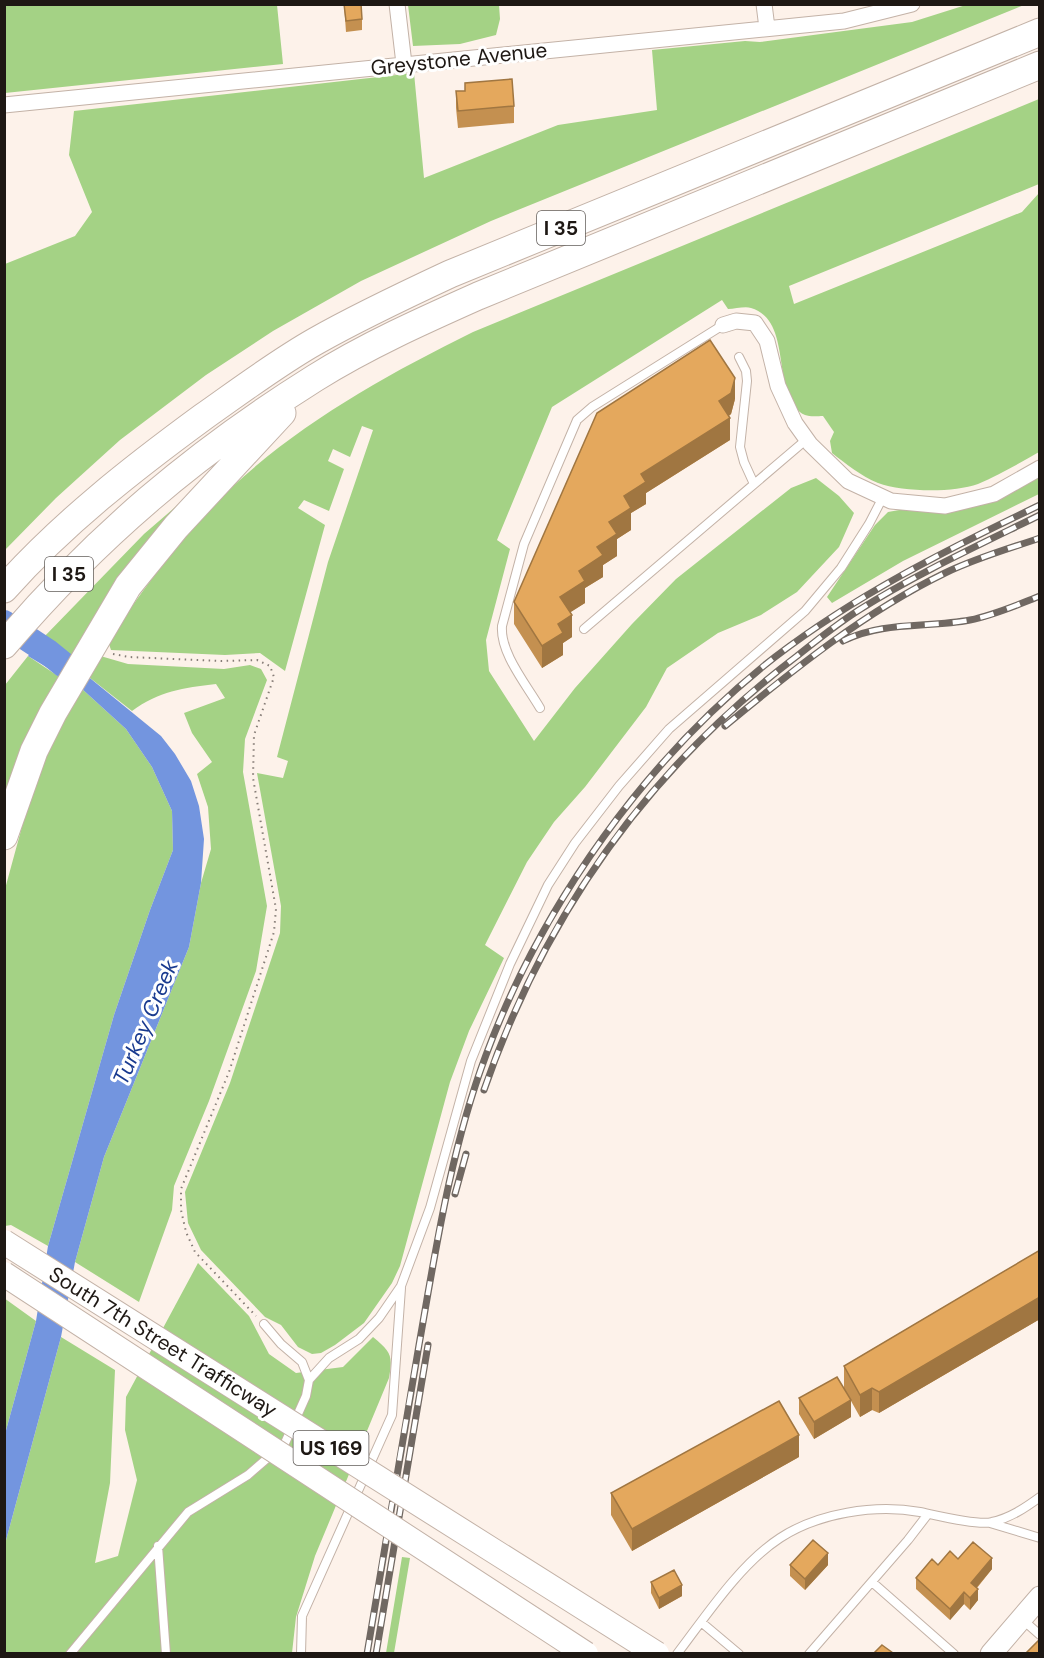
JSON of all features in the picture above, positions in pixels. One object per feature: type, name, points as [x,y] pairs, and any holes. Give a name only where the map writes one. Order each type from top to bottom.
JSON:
[{"type":"highway","name":"I 35","points":[[4,589],[62,530],[161,448],[232,396],[314,342],[376,308],[450,274],[1040,32]]},
{"type":"highway","name":"I 35","points":[[4,645],[77,565],[138,507],[180,472],[232,434],[316,377],[402,330],[478,296],[1040,65]]},
{"type":"highway","points":[[4,836],[34,751],[52,713],[128,586],[183,519],[316,377]]},
{"type":"main road","name":"South 7th Street Trafficway","points":[[4,1242],[657,1653]]},
{"type":"main road","name":"South 7th Street Trafficway","points":[[4,1274],[586,1653]]},
{"type":"main road","points":[[992,1653],[1039,1598]]},
{"type":"street","points":[[398,4],[404,64]]},
{"type":"street","points":[[764,4],[767,28]]},
{"type":"street","name":"Greystone Avenue","points":[[4,105],[844,21],[912,4]]},
{"type":"street","points":[[723,325],[736,321],[755,323],[767,341],[778,386],[795,423],[807,439],[848,481],[891,501],[945,506],[994,494],[1040,468]]},
{"type":"lane","points":[[540,708],[506,651],[501,636],[502,626],[524,544],[577,420],[592,407],[723,325]]},
{"type":"lane","points":[[740,357],[746,371],[747,381],[740,447],[754,484]]},
{"type":"lane","points":[[584,628],[807,439]]},
{"type":"lane","points":[[70,1653],[188,1512],[248,1475],[285,1443],[306,1396],[309,1380],[329,1358],[358,1339],[379,1318],[401,1286],[430,1208],[471,1060],[510,964],[548,885],[575,843],[619,786],[669,729],[805,611],[841,568],[883,497]]},
{"type":"lane","points":[[301,1653],[302,1616],[392,1415],[401,1286]]},
{"type":"lane","points":[[264,1324],[281,1344],[302,1362],[309,1380]]},
{"type":"lane","points":[[990,1523],[1014,1514],[1040,1497]]},
{"type":"lane","points":[[677,1653],[759,1554],[781,1538],[814,1522],[870,1509],[896,1509],[990,1523],[1040,1538]]},
{"type":"lane","points":[[809,1653],[928,1514]]},
{"type":"lane","points":[[159,1545],[166,1653]]},
{"type":"lane","points":[[872,1582],[954,1653]]},
{"type":"lane","points":[[1021,1618],[1040,1635]]},
{"type":"lane","points":[[701,1622],[739,1653]]},
{"type":"path","points":[[107,653],[129,657],[221,661],[257,660],[270,666],[274,677],[254,735],[252,758],[253,778],[276,909],[274,932],[228,1072],[181,1189],[181,1210],[186,1232],[195,1252],[264,1324]]},
{"type":"green space","points":[[5,4],[277,5],[283,64],[5,93]]},
{"type":"green space","points":[[969,4],[1024,5],[491,221],[361,281],[273,331],[206,375],[120,440],[56,498],[5,550],[5,264],[75,236],[92,212],[69,155],[74,111],[414,73],[424,178],[558,125],[657,110],[652,50],[745,41],[760,42],[912,22]]},
{"type":"green space","points":[[408,5],[499,5],[500,19],[496,35],[460,44],[413,46]]},
{"type":"green space","points":[[1039,99],[1039,184],[789,286],[794,304],[1022,212],[1039,193],[1039,452],[994,477],[968,487],[914,490],[878,483],[854,470],[832,453],[830,441],[834,432],[823,416],[805,415],[794,406],[788,393],[773,328],[764,316],[749,307],[728,309],[722,300],[552,407],[497,540],[510,549],[486,640],[489,671],[534,741],[575,688],[676,579],[791,488],[816,478],[839,496],[854,513],[839,547],[797,592],[761,615],[718,633],[667,668],[646,707],[585,787],[554,822],[527,862],[485,945],[504,958],[469,1031],[450,1082],[400,1266],[392,1283],[364,1323],[335,1345],[321,1353],[312,1354],[298,1347],[281,1325],[265,1317],[201,1250],[188,1223],[185,1192],[230,1083],[280,933],[281,906],[257,773],[283,778],[288,761],[277,757],[328,562],[373,430],[362,426],[350,457],[333,449],[328,461],[344,469],[329,511],[304,500],[298,508],[325,525],[285,671],[260,653],[225,655],[111,650],[108,641],[179,544],[234,485],[297,434],[401,369],[473,332]]},
{"type":"green space","points":[[1039,474],[1039,494],[903,561],[832,603],[827,597],[875,525],[888,512],[905,509],[948,510]]},
{"type":"green space","points":[[195,490],[70,660],[42,639],[144,534]]},
{"type":"green space","points":[[97,655],[128,664],[224,669],[250,665],[261,669],[267,680],[245,739],[243,772],[267,906],[256,971],[209,1101],[174,1186],[172,1210],[139,1302],[75,1262],[104,1157],[189,947],[201,883],[211,849],[208,807],[197,774],[212,762],[192,733],[184,713],[225,698],[216,684],[204,685],[162,695],[132,711],[85,674]]},
{"type":"green space","points":[[28,656],[61,678],[5,816],[5,685]]},
{"type":"green space","points":[[81,688],[126,729],[152,767],[172,811],[173,850],[114,1015],[48,1246],[11,1225],[5,1226],[5,889],[43,760]]},
{"type":"green space","points":[[198,1263],[249,1316],[269,1354],[296,1373],[343,1367],[373,1337],[384,1346],[390,1359],[389,1378],[315,1556],[296,1617],[292,1653],[5,1654],[5,1544],[61,1337],[115,1370],[110,1483],[95,1563],[118,1556],[137,1480],[125,1430],[126,1397]]},
{"type":"green space","points":[[4,1298],[36,1321],[5,1434],[4,1434]]},
{"type":"green space","points":[[402,1557],[410,1558],[394,1653],[386,1653]]},
{"type":"water","points":[[42,639],[161,736],[191,781],[199,806],[204,839],[201,883],[189,947],[104,1157],[75,1262],[61,1337],[5,1544],[5,1434],[36,1321],[48,1246],[114,1015],[173,850],[172,811],[152,767],[126,729],[81,688],[28,656]]},
{"type":"building","points":[[344,4],[361,4],[362,19],[346,21]]},
{"type":"building","points":[[512,79],[514,106],[458,111],[456,91],[465,91],[465,83]]},
{"type":"building","points":[[710,340],[735,378],[731,393],[719,401],[730,418],[641,474],[646,482],[624,496],[631,508],[609,522],[617,534],[597,547],[603,555],[579,571],[585,581],[560,597],[572,615],[558,624],[563,633],[542,646],[514,602],[597,413]]},
{"type":"building","points":[[1040,1250],[1040,1297],[879,1392],[872,1388],[860,1395],[844,1366]]},
{"type":"building","points":[[837,1377],[851,1400],[814,1422],[799,1398]]},
{"type":"building","points":[[779,1401],[799,1435],[632,1529],[611,1493]]},
{"type":"building","points":[[813,1540],[828,1553],[805,1579],[790,1565]]},
{"type":"building","points":[[973,1542],[992,1558],[971,1583],[978,1589],[970,1598],[964,1592],[950,1609],[916,1578],[932,1559],[938,1565],[950,1551],[958,1559]]},
{"type":"building","points":[[674,1570],[682,1585],[659,1598],[651,1582]]},
{"type":"building","points":[[1039,1640],[1040,1653],[1026,1653]]},
{"type":"building","points":[[882,1645],[893,1653],[874,1653]]},
{"type":"waterway","name":"Turkey Creek","points":[[4,623],[64,665]]},
{"type":"railway","points":[[367,1654],[432,1272],[454,1162],[486,1055],[509,999],[537,943],[569,889],[604,837],[684,740],[728,696],[806,634],[870,593],[937,556],[1040,505]]},
{"type":"railway","points":[[484,1090],[509,1025],[538,964],[571,905],[608,849],[649,797],[694,747],[743,700],[851,615],[925,572],[1040,515]]},
{"type":"railway","points":[[725,726],[831,643],[915,588],[957,568],[1040,538]]},
{"type":"railway","points":[[843,641],[873,630],[970,620],[997,613],[1040,596]]},
{"type":"railway","points":[[455,1194],[466,1154]]},
{"type":"railway","points":[[376,1654],[428,1345]]}]
